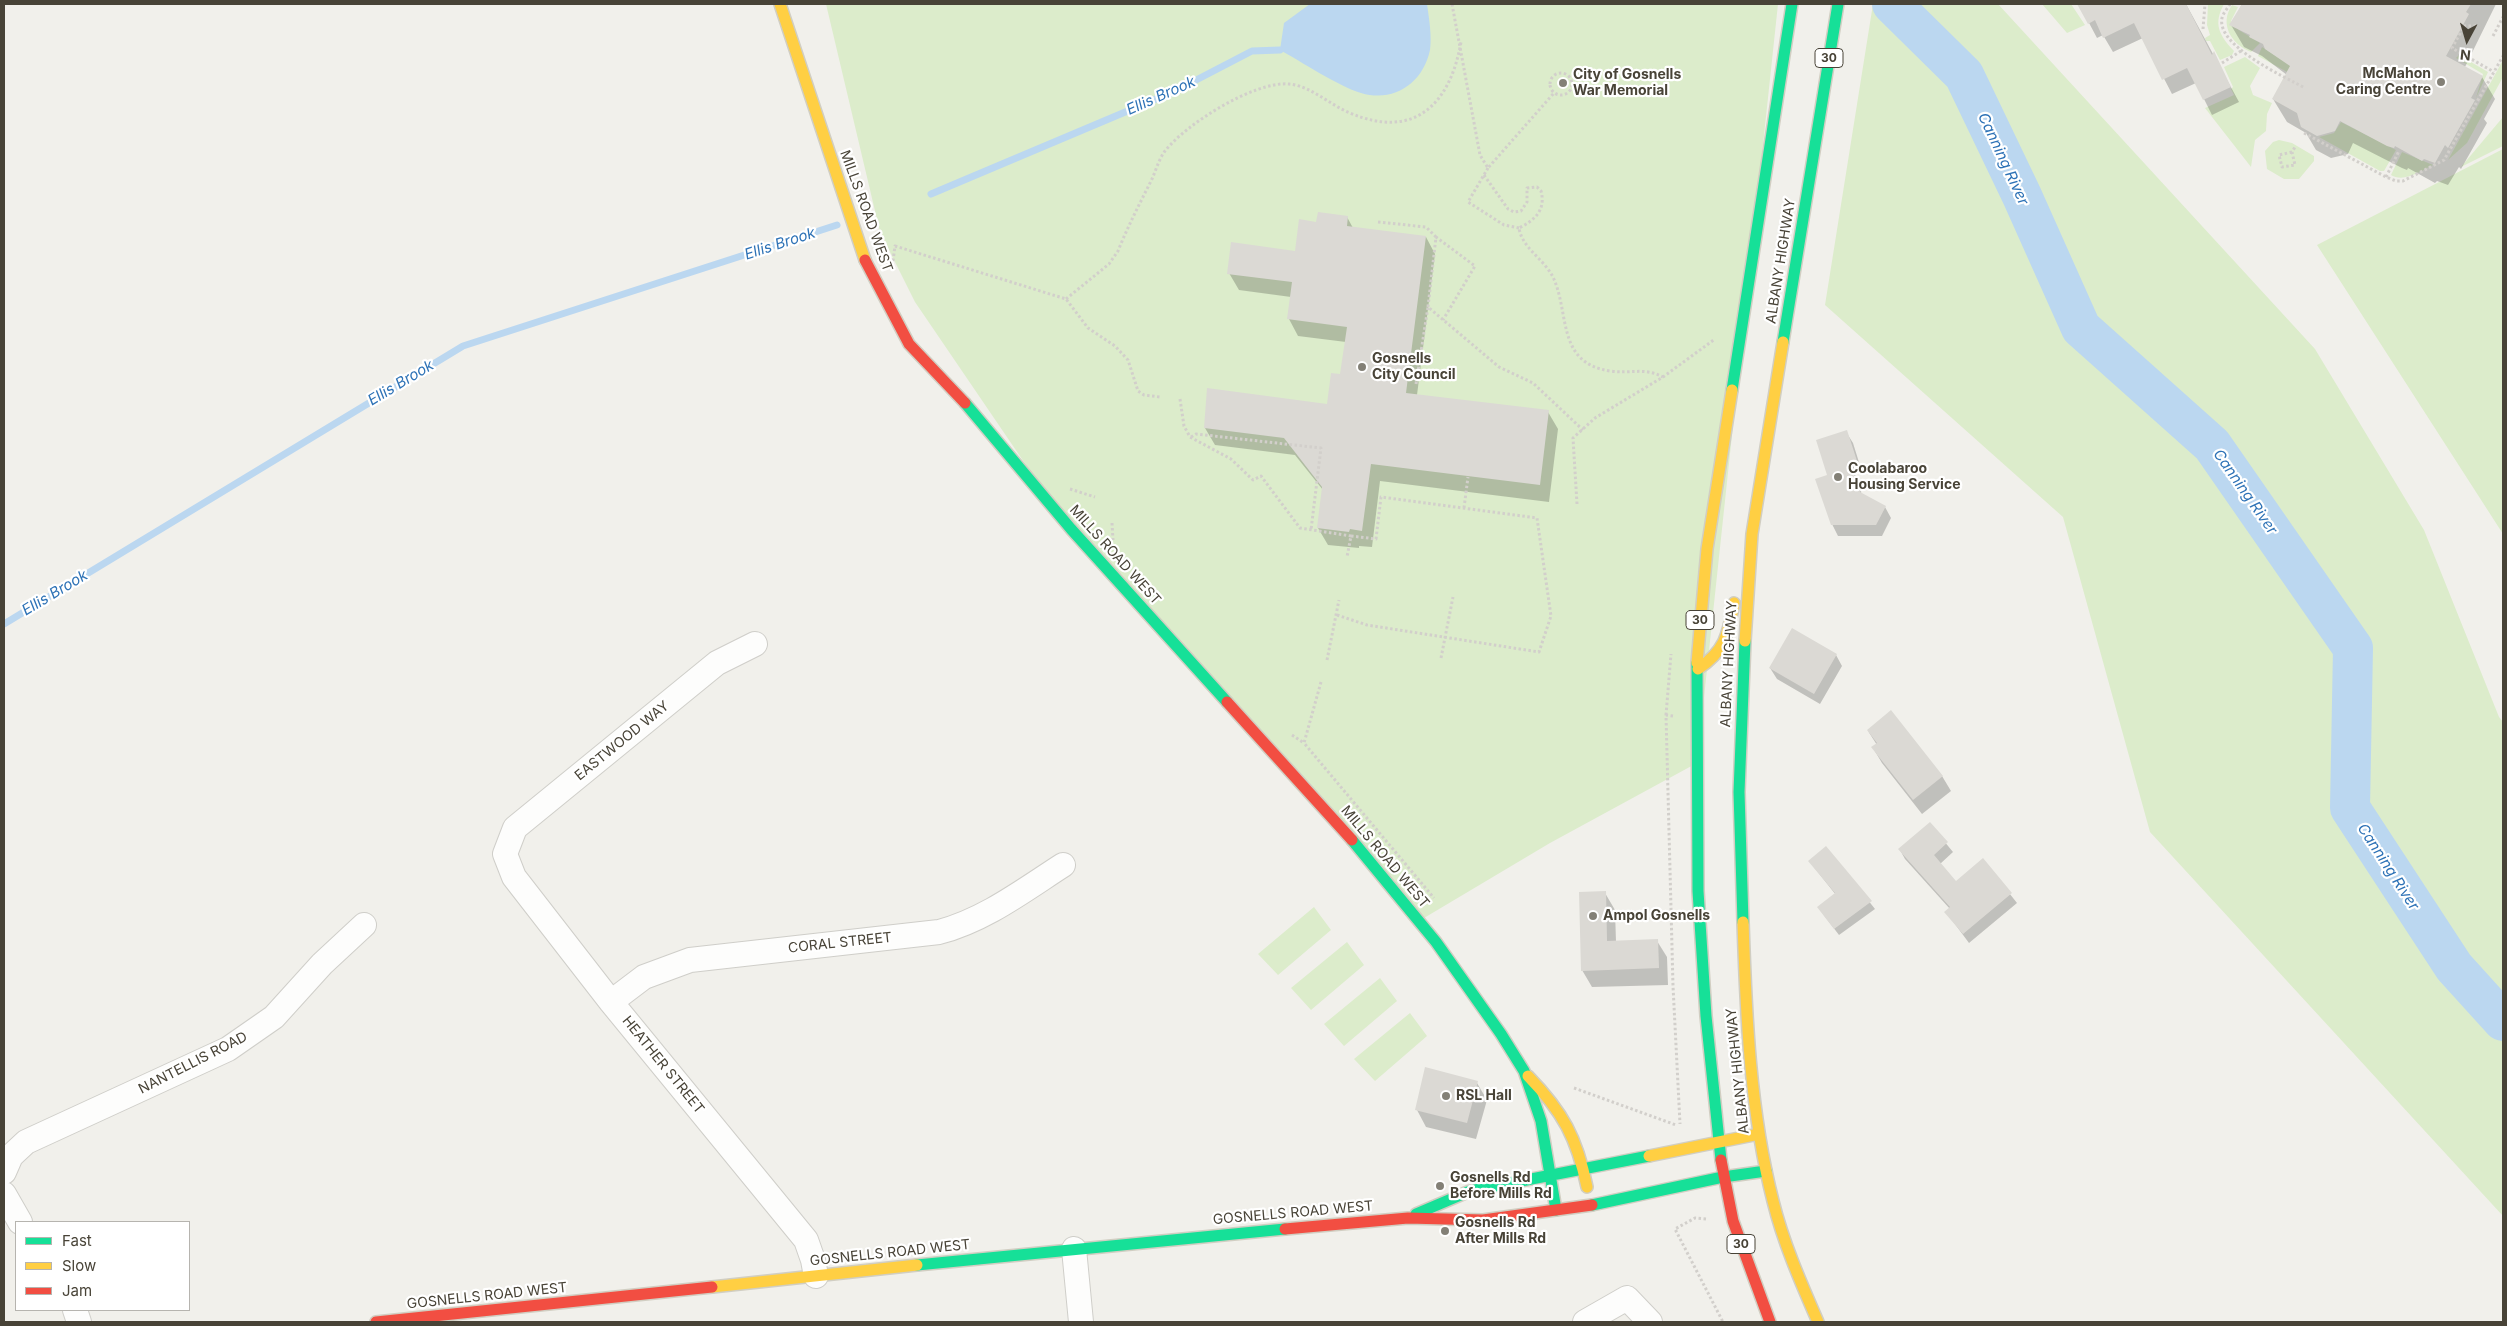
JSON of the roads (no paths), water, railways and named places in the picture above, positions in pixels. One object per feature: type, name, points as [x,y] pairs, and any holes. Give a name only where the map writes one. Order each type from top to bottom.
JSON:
[{"type":"main road","name":"MILLS ROAD WEST","points":[[780,4],[867,266],[909,344],[961,398],[1071,529],[1356,845],[1436,942],[1501,1034],[1524,1071],[1541,1120],[1556,1210]]},
{"type":"main road","name":"ALBANY HIGHWAY","points":[[1770,1322],[1733,1222],[1723,1177],[1706,1016],[1698,892],[1698,669],[1707,549],[1792,4]]},
{"type":"main road","name":"ALBANY HIGHWAY","points":[[1818,1322],[1801,1282],[1773,1202],[1759,1134],[1750,1066],[1738,792],[1741,701],[1752,534],[1838,4]]},
{"type":"main road","points":[[1737,575],[1746,498],[1766,446]]},
{"type":"main road","points":[[1698,669],[1714,659],[1725,645],[1735,594]]},
{"type":"main road","name":"MILLS ROAD WEST","points":[[1524,1071],[1554,1101],[1566,1119],[1576,1140],[1590,1205]]},
{"type":"main road","name":"GOSNELLS ROAD WEST","points":[[1408,1218],[1470,1191],[1685,1150],[1720,1140],[1759,1134]]},
{"type":"main road","name":"GOSNELLS ROAD WEST","points":[[376,1322],[1074,1248],[1408,1218],[1483,1220],[1590,1205],[1723,1177],[1766,1171]]},
{"type":"street","name":"EASTWOOD WAY","points":[[505,854],[515,828],[717,663],[754,644]]},
{"type":"street","name":"HEATHER STREET","points":[[505,854],[514,877],[611,1002],[806,1240],[814,1260],[816,1276]]},
{"type":"street","name":"CORAL STREET","points":[[611,1002],[644,976],[690,960],[939,932],[962,926],[989,912],[1063,865]]},
{"type":"street","name":"NANTELLIS ROAD","points":[[4,1172],[11,1156],[26,1142],[228,1049],[254,1032],[274,1017],[322,964],[364,925]]},
{"type":"street","points":[[4,1194],[19,1221]]},
{"type":"street","points":[[1074,1248],[1081,1322]]},
{"type":"street","points":[[1585,1322],[1627,1298],[1650,1322]]},
{"type":"water","points":[[1310,4],[1427,4],[1431,45],[1421,72],[1405,88],[1385,95],[1373,95],[1352,90],[1280,50],[1284,23]]},
{"type":"waterway","name":"Canning River","points":[[1892,4],[1964,75],[2022,196],[2081,328],[2212,445],[2353,648],[2350,808],[2454,967],[2503,1021]]},
{"type":"waterway","name":"Ellis Brook","points":[[931,194],[1175,91],[1252,51],[1280,50]]},
{"type":"waterway","name":"Ellis Brook","points":[[4,624],[463,346],[837,225]]},
{"type":"place","name":"McMahon Caring Centre","points":[[2441,82]]},
{"type":"place","name":"City of Gosnells War Memorial","points":[[1563,83]]},
{"type":"place","name":"Gosnells City Council","points":[[1362,367]]},
{"type":"place","name":"Coolabaroo Housing Service","points":[[1838,477]]},
{"type":"place","name":"Ampol Gosnells","points":[[1593,916]]},
{"type":"place","name":"RSL Hall","points":[[1446,1096]]},
{"type":"place","name":"Gosnells Rd Before Mills Rd","points":[[1440,1186]]},
{"type":"place","name":"Gosnells Rd After Mills Rd","points":[[1445,1231]]}]
